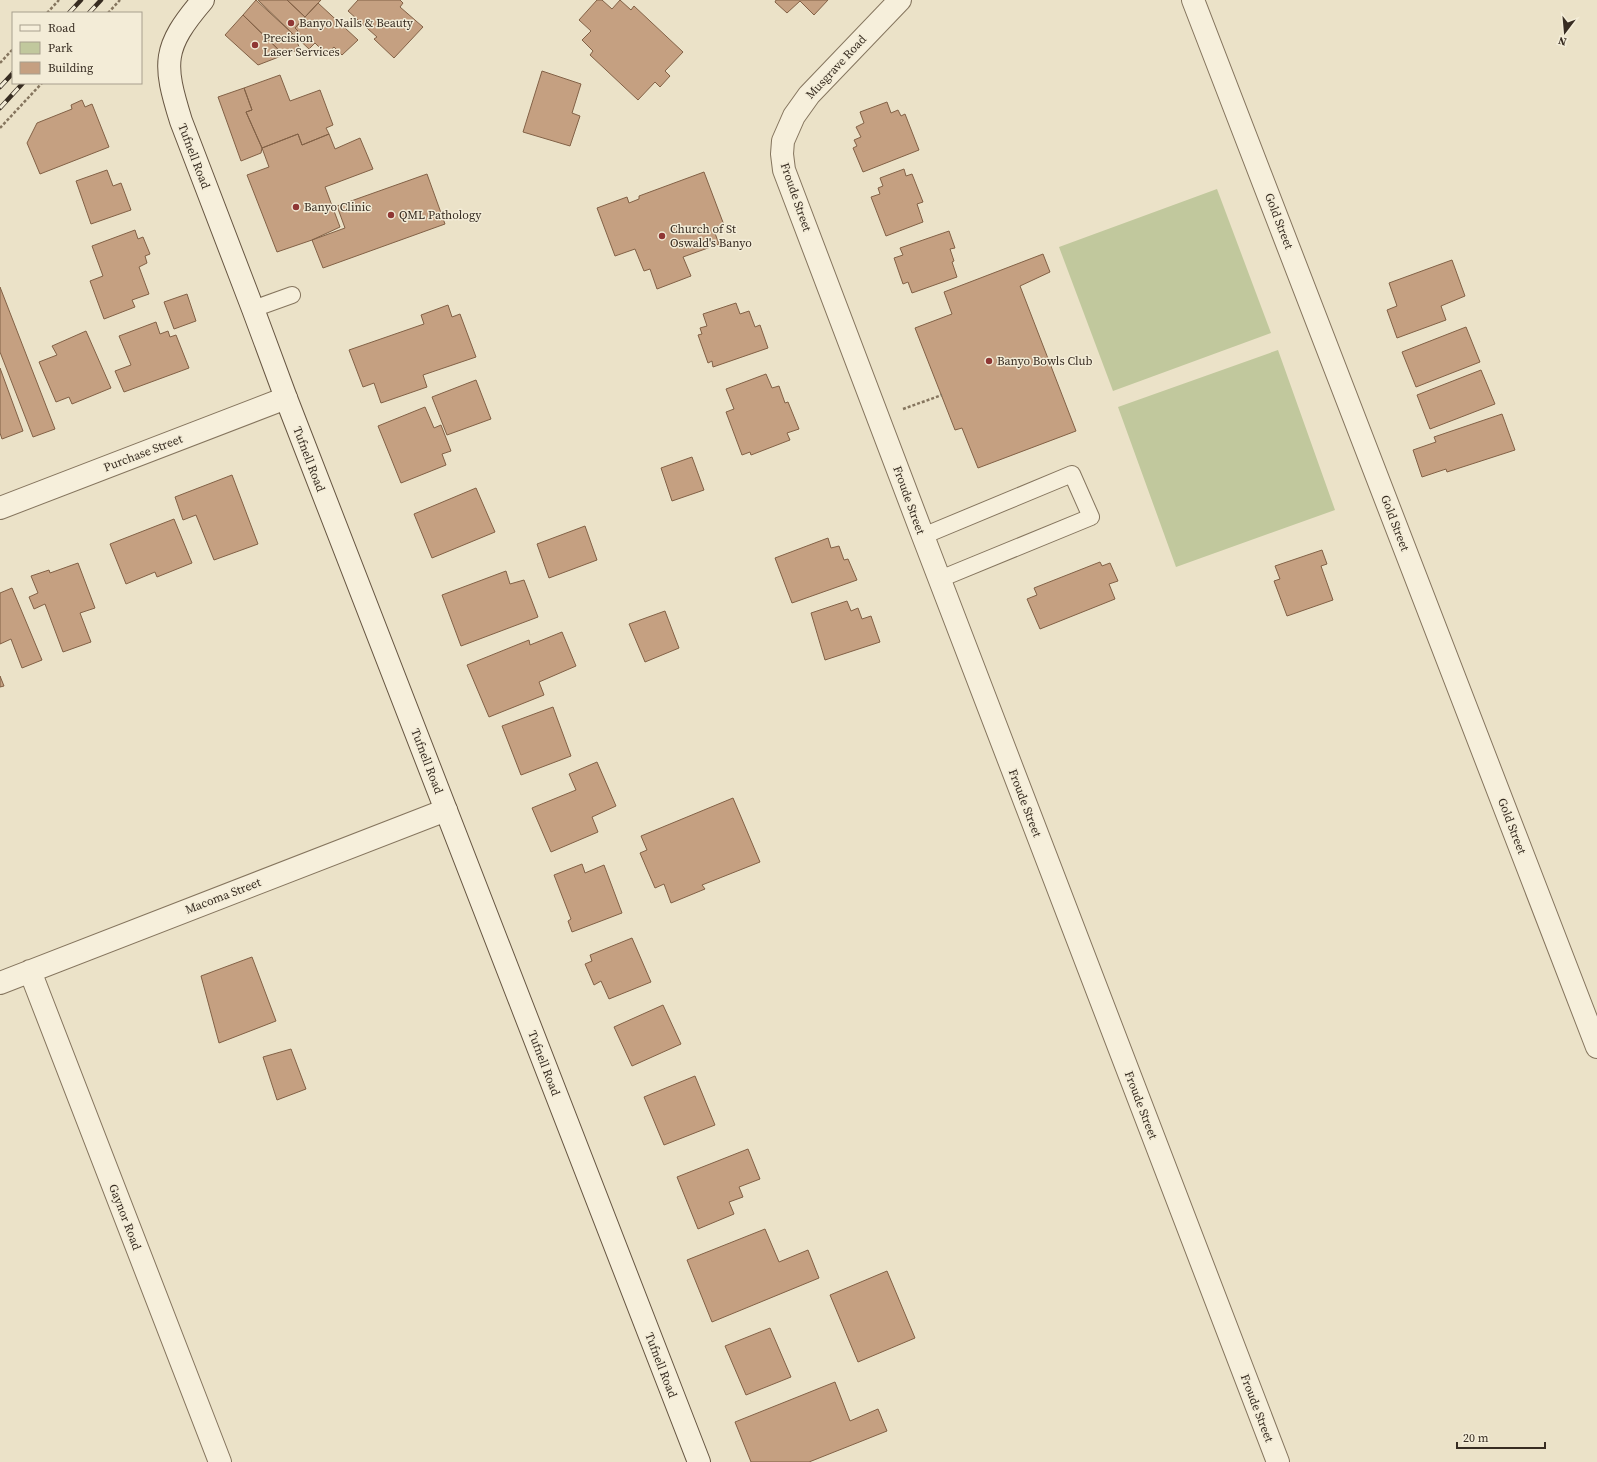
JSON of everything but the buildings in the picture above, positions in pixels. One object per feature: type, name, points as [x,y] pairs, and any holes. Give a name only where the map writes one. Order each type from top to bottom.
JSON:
[{"type":"street","name":"Tufnell Road","points":[[203,0],[177,35],[172,45],[169,57],[168,72],[172,93],[181,121],[286,398],[699,1462]]},
{"type":"street","name":"Musgrave Road","points":[[783,141],[794,116],[809,95],[900,0]]},
{"type":"street","name":"Gold Street","points":[[1193,0],[1597,1047]]},
{"type":"street","name":"Froude Street","points":[[783,141],[782,154],[784,170],[789,184],[922,536],[940,579],[1278,1462]]},
{"type":"street","name":"Purchase Street","points":[[0,508],[286,398]]},
{"type":"street","name":"Macoma Street","points":[[0,983],[446,810]]},
{"type":"street","name":"Gaynor Road","points":[[30,971],[220,1462]]},
{"type":"lane","points":[[253,309],[292,295]]},
{"type":"lane","points":[[922,536],[1072,474],[1090,517],[940,579]]},
{"type":"path","points":[[48,12],[59,0]]},
{"type":"path","points":[[109,12],[120,0]]},
{"type":"path","points":[[0,63],[12,50]]},
{"type":"path","points":[[0,128],[41,84]]},
{"type":"path","points":[[878,417],[942,395]]},
{"type":"green space","points":[[1217,189],[1271,333],[1113,391],[1059,247]]},
{"type":"green space","points":[[1278,350],[1335,510],[1176,567],[1118,407]]},
{"type":"railway","points":[[70,12],[81,0]]},
{"type":"railway","points":[[90,12],[101,0]]},
{"type":"railway","points":[[0,87],[12,74]]},
{"type":"railway","points":[[0,108],[22,84]]},
{"type":"place","name":"Banyo Nails & Beauty","points":[[291,23]]},
{"type":"place","name":"Precision Laser Services","points":[[255,45]]},
{"type":"place","name":"Banyo Clinic","points":[[296,207]]},
{"type":"place","name":"QML Pathology","points":[[391,215]]},
{"type":"place","name":"Church of St Oswald's Banyo","points":[[662,236]]},
{"type":"place","name":"Banyo Bowls Club","points":[[989,361]]}]
